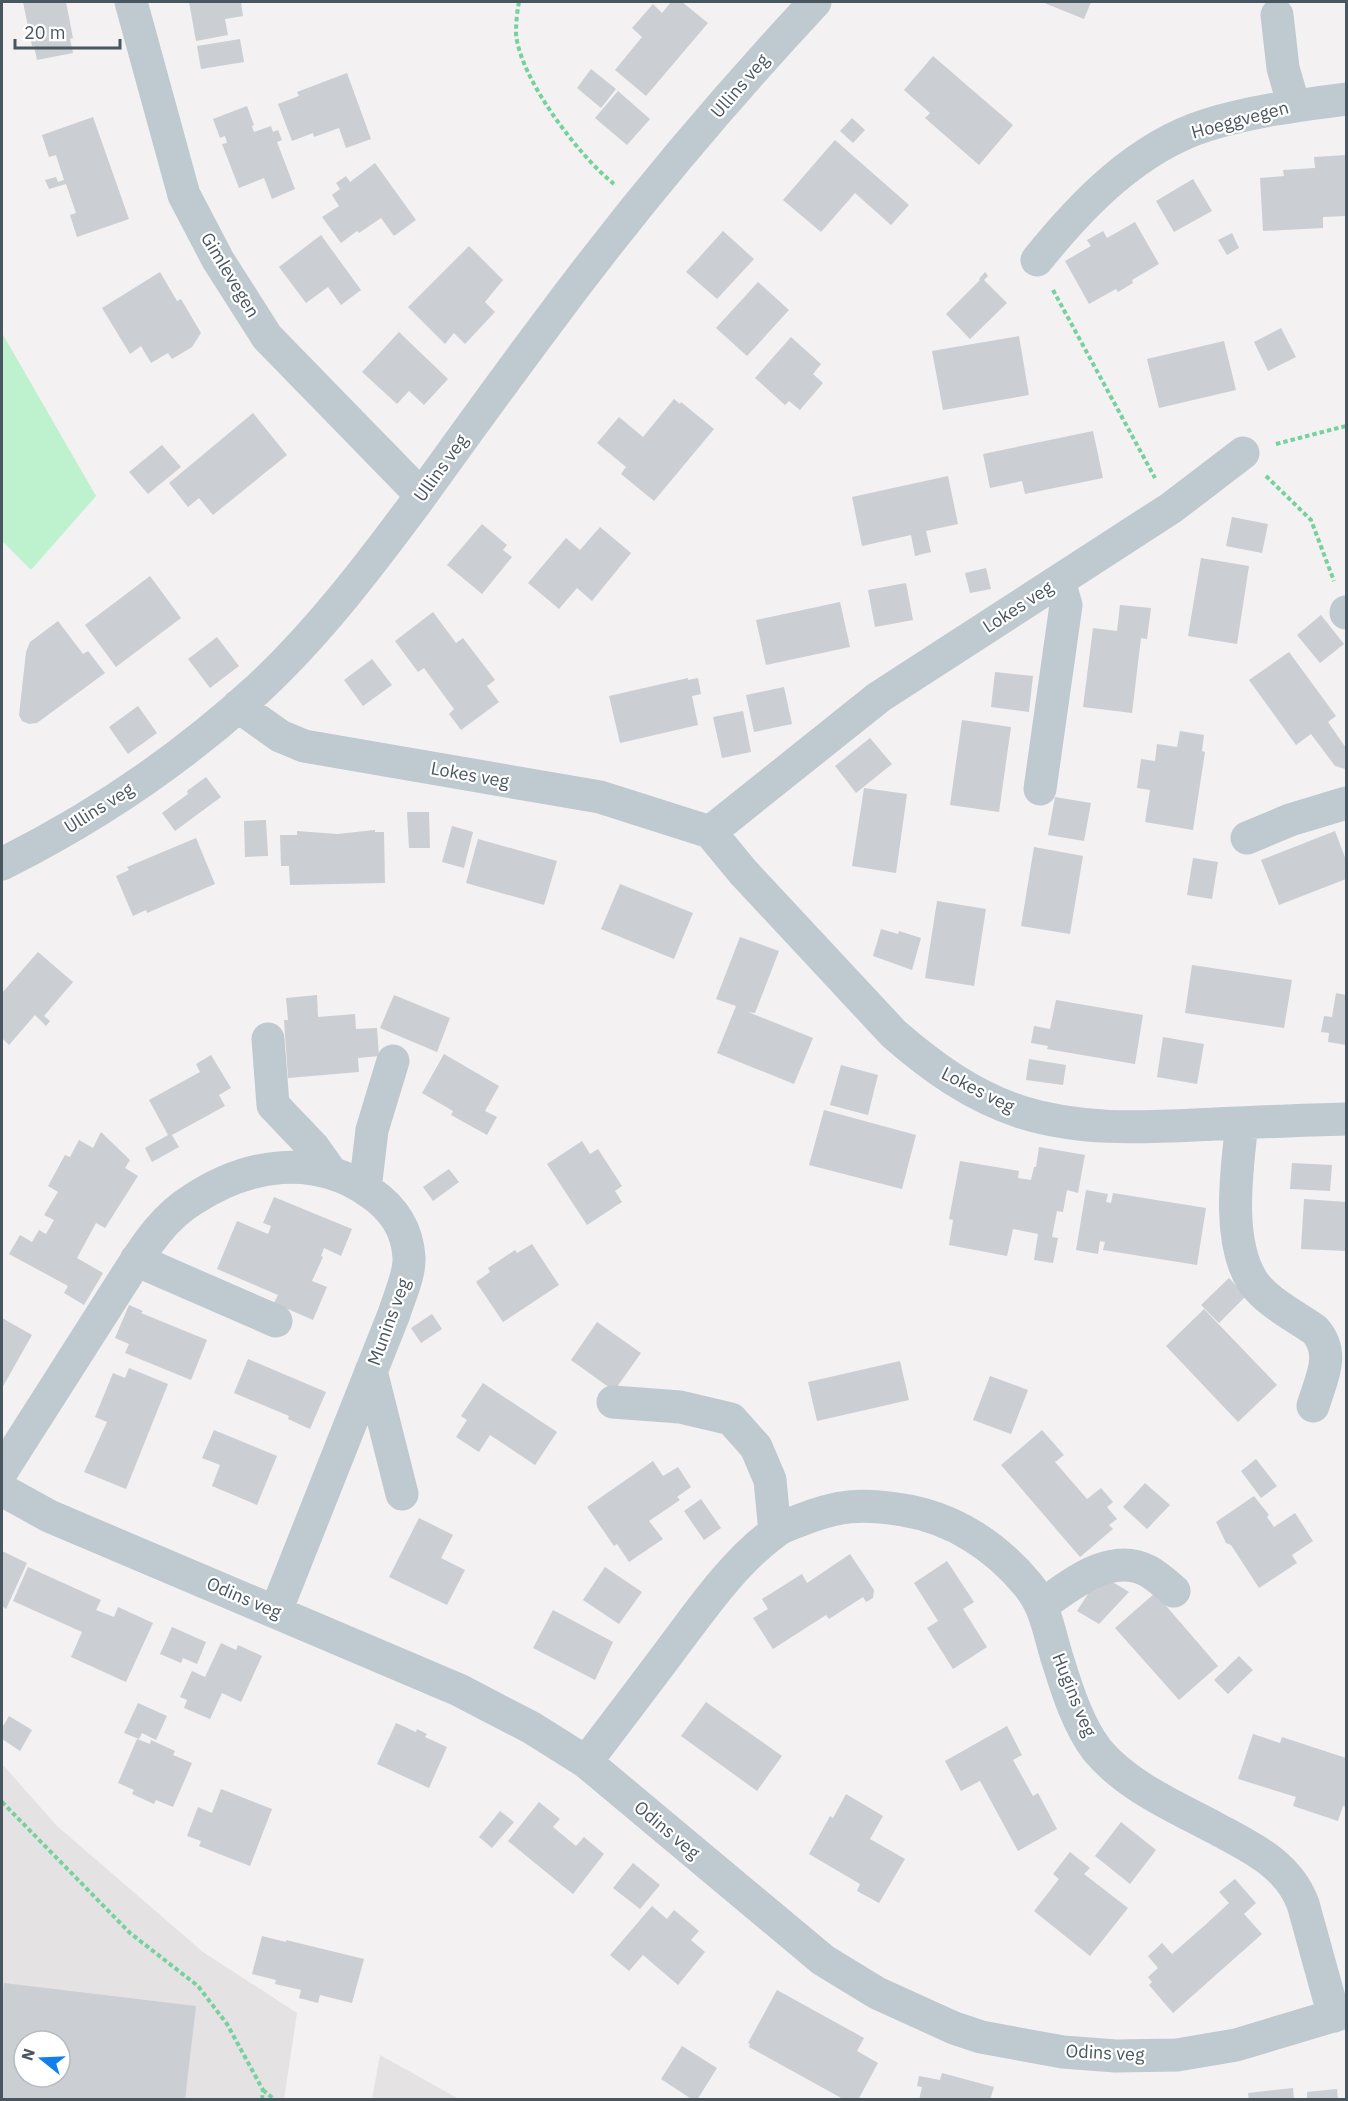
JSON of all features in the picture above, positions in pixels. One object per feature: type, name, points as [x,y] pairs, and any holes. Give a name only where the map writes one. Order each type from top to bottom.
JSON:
[{"type":"street","name":"Gimlevegen","points":[[131,2],[184,195],[218,260],[267,337],[421,495]]},
{"type":"street","name":"Ullins veg","points":[[2,864],[38,846],[131,788],[238,706],[281,665],[367,568],[548,321],[640,205],[725,103],[815,2]]},
{"type":"street","points":[[1277,15],[1283,68],[1294,106]]},
{"type":"street","name":"Hoeggvegen","points":[[1037,260],[1080,210],[1108,183],[1140,159],[1180,136],[1206,126],[1294,106],[1347,99]]},
{"type":"street","name":"Lokes veg","points":[[710,832],[879,697],[1171,508],[1243,453]]},
{"type":"street","points":[[1040,789],[1066,605],[1059,580]]},
{"type":"street","name":"Lokes veg","points":[[238,706],[280,736],[304,746],[600,797],[710,832],[743,872],[894,1034],[943,1073],[966,1088],[1020,1112],[1089,1126],[1144,1128],[1347,1119]]},
{"type":"street","points":[[1247,838],[1290,820],[1347,803]]},
{"type":"street","points":[[268,1039],[273,1105],[314,1148],[331,1172]]},
{"type":"street","points":[[365,1189],[372,1130],[393,1061]]},
{"type":"street","points":[[1242,1123],[1235,1182],[1241,1253],[1254,1283],[1321,1337],[1327,1355],[1313,1406]]},
{"type":"street","name":"Munins veg","points":[[2,1471],[136,1260],[171,1216],[192,1200],[214,1188],[258,1171],[280,1167],[301,1166],[331,1172],[357,1183],[393,1211],[402,1226],[409,1258],[394,1314],[276,1611]]},
{"type":"street","points":[[136,1260],[276,1321]]},
{"type":"street","points":[[371,1371],[402,1494]]},
{"type":"street","points":[[613,1402],[680,1407],[731,1419],[756,1447],[770,1480],[775,1532]]},
{"type":"street","name":"Odins veg","points":[[2,1490],[49,1516],[459,1690],[532,1728],[586,1762],[823,1960],[877,1993],[954,2028],[1005,2041],[1072,2053],[1116,2056],[1177,2055],[1236,2045],[1340,2014]]},
{"type":"street","name":"Hugins veg","points":[[586,1762],[718,1588],[775,1532],[810,1516],[847,1506],[892,1508],[927,1516],[972,1535],[999,1555],[1028,1585],[1042,1605],[1069,1693],[1083,1726],[1097,1749],[1141,1787],[1271,1860],[1287,1875],[1298,1889],[1340,2014]]},
{"type":"street","points":[[1042,1605],[1086,1575],[1112,1565],[1128,1565],[1147,1570],[1174,1591]]},
{"type":"path","points":[[519,2],[516,35],[525,64],[542,97],[569,137],[603,175],[640,205]]},
{"type":"path","points":[[1037,260],[1171,508]]},
{"type":"path","points":[[1243,453],[1347,426]]},
{"type":"path","points":[[1243,453],[1311,520],[1346,613]]},
{"type":"path","points":[[2,1803],[130,1934],[198,1986],[227,2024],[263,2090],[275,2100]]},
{"type":"path","points":[[262,2100],[263,2090]]},
{"type":"shaded area","points":[[2,1764],[57,1826],[203,1952],[297,2013],[284,2099],[2,2099]]},
{"type":"shaded area","points":[[380,2055],[459,2099],[372,2099]]},
{"type":"green space","points":[[2,333],[96,496],[31,570],[2,541]]},
{"type":"building","points":[[23,2],[66,2],[73,38],[70,39],[73,53],[37,60]]},
{"type":"building","points":[[189,2],[241,2],[243,16],[225,19],[228,35],[196,41]]},
{"type":"building","points":[[671,2],[682,2],[708,23],[646,96],[615,70],[642,37],[632,28],[653,4],[662,13]]},
{"type":"building","points":[[1042,2],[1091,2],[1084,19]]},
{"type":"building","points":[[240,39],[244,62],[201,69],[197,46]]},
{"type":"building","points":[[933,56],[1013,125],[979,165],[925,118],[930,113],[904,90]]},
{"type":"building","points":[[591,69],[616,89],[601,108],[577,88]]},
{"type":"building","points":[[347,73],[371,139],[346,148],[339,128],[314,137],[313,133],[292,141],[278,104],[299,96],[297,92]]},
{"type":"building","points":[[618,91],[650,119],[627,145],[595,118]]},
{"type":"building","points":[[247,106],[254,125],[252,126],[254,132],[271,126],[273,132],[278,130],[282,140],[277,142],[295,189],[272,199],[264,178],[239,188],[222,144],[227,143],[225,136],[220,138],[213,119]]},
{"type":"building","points":[[93,117],[129,219],[77,237],[70,215],[76,213],[66,184],[49,189],[45,180],[56,177],[58,182],[64,180],[56,155],[49,157],[42,135]]},
{"type":"building","points":[[852,118],[865,130],[853,143],[840,131]]},
{"type":"building","points":[[835,140],[909,205],[891,225],[855,193],[821,232],[783,200]]},
{"type":"building","points":[[1346,155],[1346,216],[1323,217],[1323,228],[1263,231],[1260,178],[1284,176],[1283,170],[1315,168],[1314,157]]},
{"type":"building","points":[[375,163],[416,220],[394,236],[381,218],[341,243],[322,217],[339,206],[332,195],[340,189],[336,183],[346,176],[350,182]]},
{"type":"building","points":[[1193,179],[1212,211],[1174,232],[1156,201]]},
{"type":"building","points":[[1135,222],[1159,264],[1132,280],[1133,283],[1118,292],[1116,289],[1089,304],[1065,261],[1091,246],[1087,240],[1103,231],[1107,238]]},
{"type":"building","points":[[723,231],[754,259],[717,299],[686,272]]},
{"type":"building","points":[[1232,233],[1239,248],[1227,255],[1218,240]]},
{"type":"building","points":[[321,235],[361,290],[341,305],[328,287],[306,303],[279,267]]},
{"type":"building","points":[[469,246],[503,280],[485,302],[495,312],[465,344],[454,333],[445,344],[408,307]]},
{"type":"building","points":[[160,272],[177,301],[181,299],[201,333],[192,347],[172,359],[168,353],[151,363],[141,346],[130,354],[102,308]]},
{"type":"building","points":[[985,272],[988,276],[984,280],[1007,303],[970,339],[946,314]]},
{"type":"building","points":[[758,282],[789,310],[747,356],[716,328]]},
{"type":"building","points":[[1281,328],[1296,357],[1268,371],[1254,342]]},
{"type":"building","points":[[399,332],[448,379],[424,405],[409,391],[397,404],[362,372]]},
{"type":"building","points":[[1019,336],[1029,395],[943,410],[932,351]]},
{"type":"building","points":[[791,337],[821,364],[813,374],[823,383],[800,410],[789,401],[785,405],[755,378]]},
{"type":"building","points":[[1224,341],[1236,390],[1159,408],[1147,359]]},
{"type":"building","points":[[674,399],[714,429],[654,501],[621,474],[626,467],[597,443],[619,417],[643,437]]},
{"type":"building","points":[[253,413],[287,455],[213,515],[199,498],[188,507],[169,483]]},
{"type":"building","points":[[1093,431],[1103,478],[1025,494],[1022,481],[990,488],[983,454]]},
{"type":"building","points":[[162,445],[181,467],[148,494],[129,472]]},
{"type":"building","points":[[948,476],[958,524],[926,531],[931,552],[915,556],[911,535],[862,546],[852,497]]},
{"type":"building","points":[[1232,517],[1268,524],[1262,553],[1226,546]]},
{"type":"building","points":[[482,524],[507,545],[503,550],[512,557],[482,594],[447,565]]},
{"type":"building","points":[[600,527],[631,553],[592,601],[577,588],[559,609],[528,583],[566,538],[580,550]]},
{"type":"building","points":[[1201,558],[1249,566],[1237,644],[1188,636]]},
{"type":"building","points":[[986,568],[991,589],[970,593],[965,573]]},
{"type":"building","points":[[150,576],[181,618],[116,667],[85,625]]},
{"type":"building","points":[[906,583],[913,620],[875,627],[868,590]]},
{"type":"building","points":[[840,602],[850,647],[766,665],[756,620]]},
{"type":"building","points":[[1120,605],[1151,608],[1147,639],[1141,638],[1132,713],[1083,707],[1093,628],[1117,631]]},
{"type":"building","points":[[433,612],[456,643],[463,638],[495,680],[487,686],[499,702],[461,730],[449,714],[454,709],[424,668],[418,672],[395,641]]},
{"type":"building","points":[[1321,615],[1344,644],[1320,663],[1297,635]]},
{"type":"building","points":[[58,621],[83,654],[88,651],[105,673],[37,723],[29,724],[22,721],[19,715],[26,652],[30,642]]},
{"type":"building","points":[[217,637],[239,666],[210,688],[188,659]]},
{"type":"building","points":[[1289,652],[1336,716],[1328,722],[1346,748],[1345,769],[1335,766],[1311,734],[1296,745],[1249,680]]},
{"type":"building","points":[[372,659],[392,685],[363,706],[344,680]]},
{"type":"building","points":[[995,672],[1033,676],[1029,712],[991,707]]},
{"type":"building","points":[[688,678],[688,680],[698,678],[701,694],[692,696],[698,725],[620,743],[609,696]]},
{"type":"building","points":[[784,687],[792,724],[754,732],[746,695]]},
{"type":"building","points":[[138,706],[157,733],[128,754],[109,727]]},
{"type":"building","points":[[743,711],[751,752],[722,758],[713,717]]},
{"type":"building","points":[[962,720],[1011,727],[999,812],[950,805]]},
{"type":"building","points":[[1180,731],[1204,735],[1202,751],[1205,752],[1193,830],[1145,822],[1150,790],[1137,788],[1141,759],[1155,761],[1157,744],[1177,747]]},
{"type":"building","points":[[870,738],[892,764],[856,793],[835,766]]},
{"type":"building","points":[[206,777],[221,797],[175,831],[162,813]]},
{"type":"building","points":[[864,788],[907,794],[896,873],[852,866]]},
{"type":"building","points":[[1055,797],[1091,803],[1084,841],[1048,835]]},
{"type":"building","points":[[407,812],[429,812],[430,848],[409,848]]},
{"type":"building","points":[[266,820],[268,856],[245,857],[244,821]]},
{"type":"building","points":[[452,826],[473,832],[464,868],[442,862]]},
{"type":"building","points":[[375,830],[375,832],[384,832],[385,883],[290,885],[289,866],[281,866],[280,835],[297,835],[297,831],[337,834]]},
{"type":"building","points":[[1335,831],[1346,860],[1346,879],[1279,905],[1261,860]]},
{"type":"building","points":[[196,838],[215,884],[147,913],[146,910],[133,916],[116,876],[129,870],[127,867]]},
{"type":"building","points":[[478,839],[557,861],[544,905],[466,883]]},
{"type":"building","points":[[1034,847],[1083,856],[1070,934],[1021,926]]},
{"type":"building","points":[[1193,858],[1218,862],[1212,899],[1187,895]]},
{"type":"building","points":[[620,884],[693,913],[674,959],[601,929]]},
{"type":"building","points":[[937,901],[986,909],[974,986],[925,978]]},
{"type":"building","points":[[881,929],[898,934],[899,931],[921,938],[912,970],[873,956]]},
{"type":"building","points":[[740,937],[779,951],[755,1013],[748,1012],[813,1038],[794,1084],[717,1053],[736,1006],[716,999]]},
{"type":"building","points":[[38,952],[73,982],[44,1016],[50,1021],[46,1026],[35,1015],[9,1045],[2,1038],[2,993]]},
{"type":"building","points":[[1192,965],[1292,980],[1284,1028],[1185,1013]]},
{"type":"building","points":[[1336,993],[1346,995],[1346,1045],[1328,1042],[1329,1033],[1321,1032],[1324,1016],[1332,1017]]},
{"type":"building","points":[[317,995],[318,1017],[355,1014],[356,1029],[377,1028],[379,1056],[358,1058],[359,1072],[288,1078],[284,1020],[288,1020],[286,998]]},
{"type":"building","points":[[394,995],[450,1018],[437,1052],[380,1028]]},
{"type":"building","points":[[1056,1000],[1143,1015],[1135,1064],[1047,1049],[1048,1046],[1031,1043],[1034,1026],[1050,1029]]},
{"type":"building","points":[[1163,1037],[1204,1044],[1197,1084],[1157,1077]]},
{"type":"building","points":[[444,1054],[499,1086],[485,1111],[497,1117],[487,1135],[451,1115],[453,1111],[422,1093]]},
{"type":"building","points":[[211,1055],[231,1088],[219,1095],[225,1106],[172,1135],[179,1147],[152,1162],[145,1148],[168,1135],[149,1100],[200,1072],[196,1064]]},
{"type":"building","points":[[1029,1059],[1066,1065],[1063,1085],[1026,1080]]},
{"type":"building","points":[[841,1065],[878,1075],[868,1115],[830,1105]]},
{"type":"building","points":[[824,1110],[916,1135],[902,1189],[809,1165]]},
{"type":"building","points":[[101,1132],[130,1160],[125,1168],[138,1176],[105,1228],[96,1223],[77,1258],[103,1273],[84,1305],[64,1293],[68,1286],[9,1254],[20,1235],[32,1242],[39,1230],[46,1234],[54,1220],[44,1215],[58,1192],[48,1186],[65,1155],[70,1157],[79,1140],[93,1148]]},
{"type":"building","points":[[582,1141],[590,1154],[598,1149],[622,1186],[615,1191],[622,1202],[587,1225],[547,1164]]},
{"type":"building","points":[[1039,1147],[1085,1155],[1078,1193],[1067,1190],[1063,1212],[1057,1211],[1052,1237],[1058,1238],[1053,1263],[1034,1260],[1038,1234],[1013,1229],[1007,1256],[949,1245],[953,1220],[949,1219],[960,1161],[1019,1171],[1018,1178],[1031,1180]]},
{"type":"building","points":[[1292,1163],[1332,1165],[1330,1191],[1290,1189]]},
{"type":"building","points":[[449,1169],[459,1182],[433,1201],[423,1187]]},
{"type":"building","points":[[1086,1190],[1108,1194],[1106,1202],[1111,1203],[1113,1193],[1206,1208],[1197,1265],[1103,1250],[1105,1242],[1100,1241],[1098,1254],[1076,1250]]},
{"type":"building","points":[[274,1197],[352,1229],[341,1256],[324,1248],[321,1256],[323,1257],[312,1281],[327,1287],[313,1320],[274,1303],[278,1295],[217,1269],[237,1221],[268,1234],[271,1226],[263,1223]]},
{"type":"building","points":[[1304,1199],[1346,1202],[1346,1251],[1301,1249]]},
{"type":"building","points":[[532,1244],[559,1285],[503,1322],[476,1282],[490,1272],[488,1268],[515,1250],[517,1253]]},
{"type":"building","points":[[1229,1278],[1246,1296],[1219,1323],[1201,1305]]},
{"type":"building","points":[[129,1305],[143,1311],[141,1313],[207,1340],[191,1380],[125,1353],[129,1344],[115,1338]]},
{"type":"building","points":[[1204,1309],[1277,1385],[1238,1422],[1166,1346]]},
{"type":"building","points":[[432,1314],[442,1329],[421,1343],[411,1328]]},
{"type":"building","points":[[2,1318],[32,1335],[2,1388]]},
{"type":"building","points":[[597,1322],[641,1353],[614,1391],[571,1360]]},
{"type":"building","points":[[248,1359],[326,1392],[310,1429],[288,1419],[289,1416],[234,1393]]},
{"type":"building","points":[[900,1361],[909,1400],[817,1421],[808,1382]]},
{"type":"building","points":[[129,1368],[168,1384],[126,1489],[84,1472],[107,1422],[95,1417],[113,1373],[125,1378]]},
{"type":"building","points":[[990,1376],[1028,1390],[1011,1434],[973,1420]]},
{"type":"building","points":[[483,1383],[557,1432],[535,1465],[490,1435],[479,1452],[456,1437],[467,1420],[461,1416]]},
{"type":"building","points":[[214,1430],[277,1456],[257,1505],[212,1486],[220,1465],[202,1458]]},
{"type":"building","points":[[1042,1430],[1064,1455],[1055,1462],[1087,1499],[1101,1488],[1113,1502],[1107,1507],[1117,1519],[1109,1525],[1113,1529],[1080,1557],[1001,1465]]},
{"type":"building","points":[[1256,1459],[1277,1486],[1261,1498],[1241,1471]]},
{"type":"building","points":[[653,1461],[663,1476],[678,1467],[691,1487],[677,1497],[680,1500],[649,1521],[663,1539],[629,1562],[617,1544],[614,1546],[587,1507]]},
{"type":"building","points":[[1145,1483],[1170,1505],[1147,1529],[1123,1507]]},
{"type":"building","points":[[1254,1496],[1269,1515],[1267,1517],[1274,1527],[1295,1513],[1313,1541],[1292,1555],[1297,1563],[1259,1588],[1231,1545],[1226,1543],[1216,1522]]},
{"type":"building","points":[[701,1499],[721,1528],[704,1540],[684,1511]]},
{"type":"building","points":[[419,1518],[453,1535],[441,1558],[465,1570],[447,1605],[389,1577]]},
{"type":"building","points":[[2,1551],[27,1563],[6,1609],[2,1606]]},
{"type":"building","points":[[850,1554],[874,1590],[873,1598],[866,1602],[863,1597],[829,1619],[826,1615],[773,1649],[753,1618],[768,1609],[762,1599],[802,1574],[807,1583]]},
{"type":"building","points":[[947,1561],[974,1602],[963,1609],[987,1647],[953,1669],[927,1628],[938,1621],[914,1583]]},
{"type":"building","points":[[28,1567],[101,1600],[96,1610],[114,1617],[118,1607],[153,1623],[126,1682],[71,1657],[82,1632],[13,1601]]},
{"type":"building","points":[[605,1567],[642,1592],[619,1624],[583,1600]]},
{"type":"building","points":[[1106,1578],[1129,1592],[1099,1624],[1077,1611],[1095,1583]]},
{"type":"building","points":[[1155,1593],[1218,1666],[1179,1700],[1115,1628]]},
{"type":"building","points":[[553,1610],[613,1642],[595,1680],[533,1648]]},
{"type":"building","points":[[172,1627],[206,1642],[197,1664],[183,1658],[181,1663],[160,1654]]},
{"type":"building","points":[[221,1643],[236,1650],[238,1645],[262,1656],[241,1702],[222,1693],[210,1719],[184,1708],[187,1700],[180,1697],[192,1671],[205,1677]]},
{"type":"building","points":[[1239,1656],[1253,1670],[1228,1694],[1214,1680]]},
{"type":"building","points":[[706,1702],[782,1756],[757,1791],[681,1736]]},
{"type":"building","points":[[138,1703],[167,1716],[156,1740],[142,1733],[139,1739],[124,1733]]},
{"type":"building","points":[[9,1716],[32,1730],[20,1751],[2,1739],[2,1728]]},
{"type":"building","points":[[396,1723],[416,1732],[417,1729],[427,1734],[425,1737],[447,1747],[429,1788],[377,1764]]},
{"type":"building","points":[[1007,1726],[1022,1755],[1013,1760],[1033,1796],[1038,1793],[1057,1829],[1018,1851],[980,1781],[961,1791],[945,1761]]},
{"type":"building","points":[[1253,1734],[1280,1743],[1282,1737],[1346,1758],[1346,1807],[1343,1806],[1338,1821],[1293,1806],[1296,1797],[1238,1779]]},
{"type":"building","points":[[137,1739],[150,1744],[151,1740],[175,1751],[173,1755],[192,1763],[173,1807],[156,1800],[154,1804],[132,1794],[134,1790],[118,1783]]},
{"type":"building","points":[[221,1789],[272,1809],[250,1866],[199,1846],[201,1841],[187,1836],[198,1807],[212,1813]]},
{"type":"building","points":[[846,1794],[883,1816],[870,1839],[905,1859],[879,1903],[857,1891],[860,1884],[809,1854],[830,1816],[833,1818]]},
{"type":"building","points":[[539,1802],[560,1819],[553,1827],[576,1846],[584,1837],[604,1854],[573,1894],[508,1841]]},
{"type":"building","points":[[500,1811],[514,1822],[492,1848],[479,1837]]},
{"type":"building","points":[[1121,1822],[1156,1850],[1130,1884],[1095,1856]]},
{"type":"building","points":[[1070,1852],[1090,1868],[1084,1874],[1128,1908],[1090,1956],[1034,1911],[1059,1879],[1053,1874]]},
{"type":"building","points":[[633,1863],[660,1885],[640,1909],[613,1888]]},
{"type":"building","points":[[1235,1879],[1256,1903],[1244,1914],[1262,1934],[1173,2013],[1149,1985],[1152,1982],[1148,1977],[1158,1968],[1148,1956],[1162,1943],[1172,1954],[1204,1926],[1229,1903],[1219,1892]]},
{"type":"building","points":[[652,1906],[667,1919],[674,1910],[699,1931],[691,1940],[705,1952],[678,1985],[643,1955],[629,1971],[610,1955]]},
{"type":"building","points":[[262,1936],[364,1959],[352,2003],[320,1995],[318,2003],[299,1998],[301,1990],[275,1984],[276,1980],[252,1974]]},
{"type":"building","points":[[4,1983],[196,2006],[185,2100],[2,2100]]},
{"type":"building","points":[[777,1990],[864,2038],[857,2051],[878,2063],[858,2100],[845,2100],[749,2047],[748,2043]]},
{"type":"building","points":[[682,2046],[717,2068],[697,2100],[693,2100],[661,2079]]},
{"type":"building","points":[[942,2073],[994,2087],[990,2100],[919,2100],[922,2087],[917,2086],[919,2076],[940,2080]]},
{"type":"building","points":[[1293,2088],[1294,2100],[1249,2100],[1248,2093]]},
{"type":"building","points":[[1337,2089],[1338,2100],[1303,2100],[1307,2098],[1307,2092]]}]
